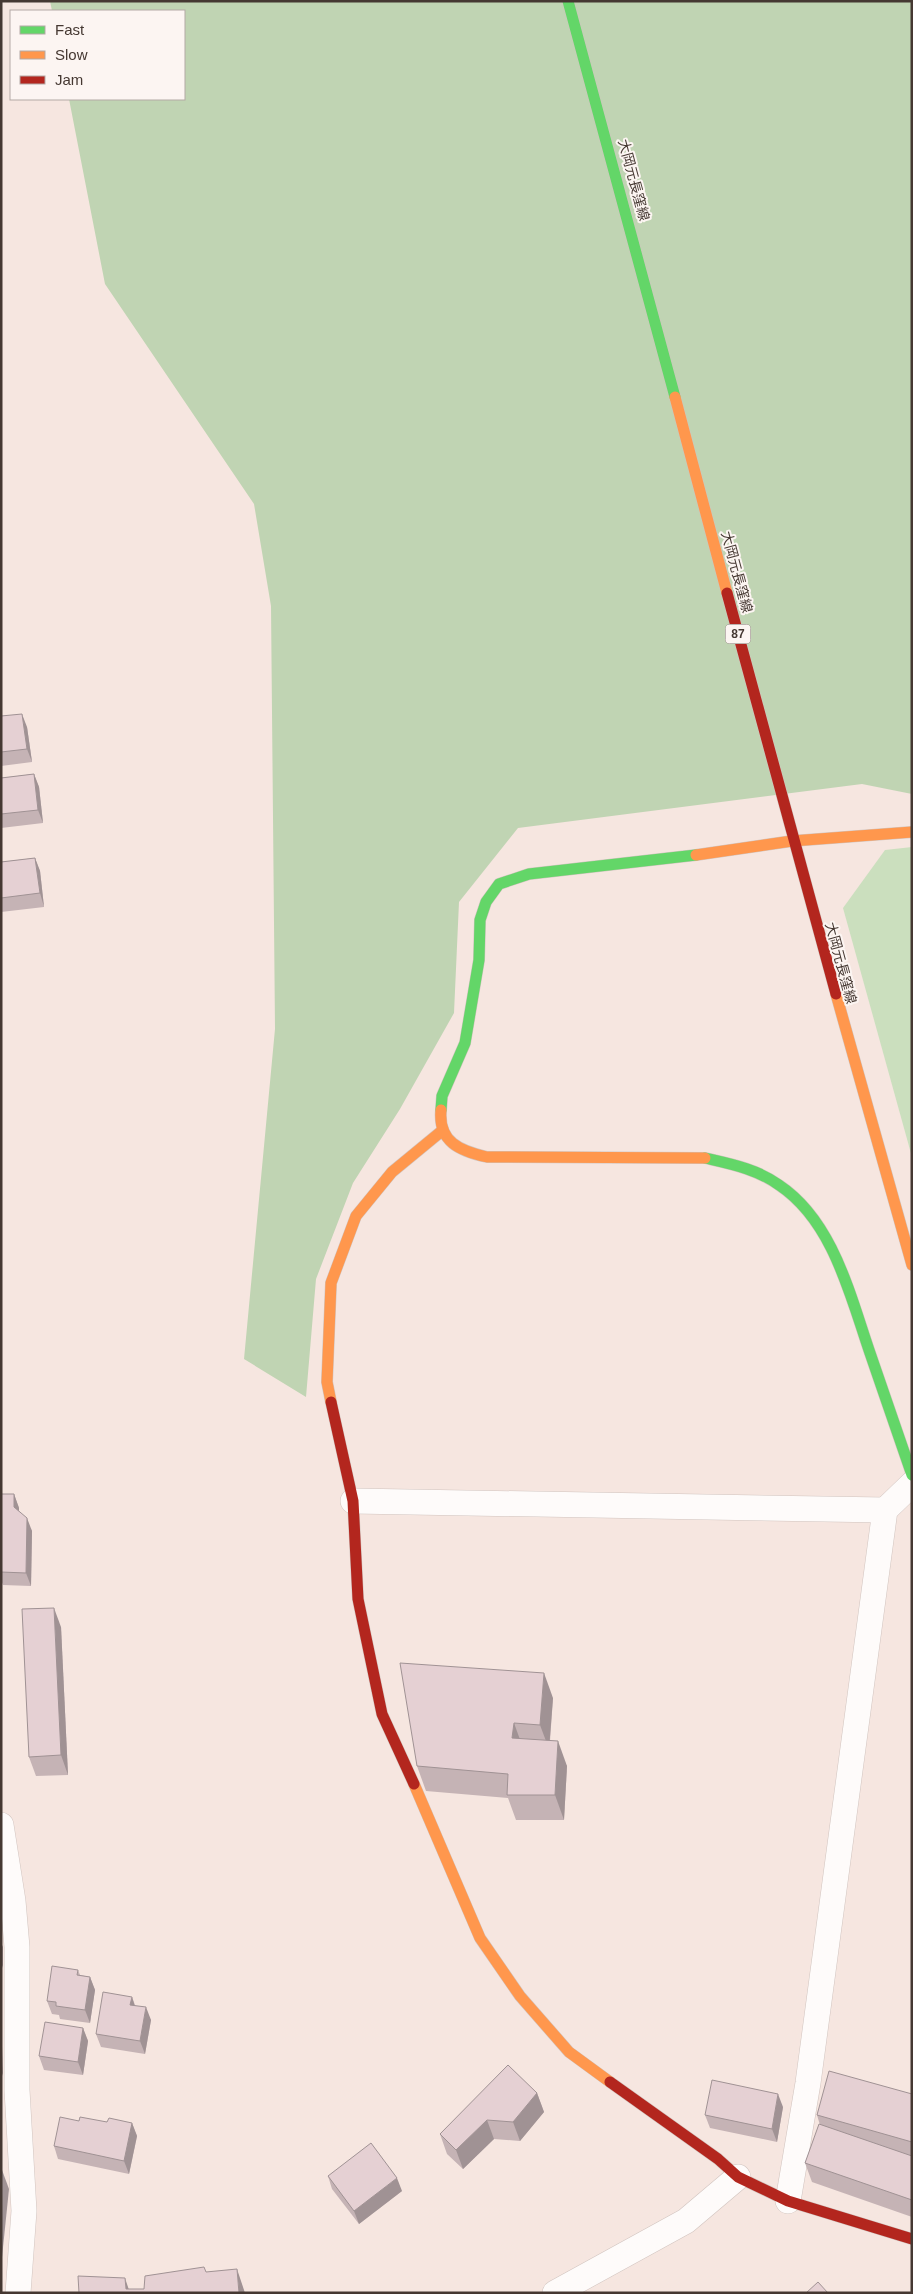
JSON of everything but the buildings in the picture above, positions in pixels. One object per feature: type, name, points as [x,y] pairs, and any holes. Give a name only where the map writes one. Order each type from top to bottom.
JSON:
[{"type":"street","name":"大岡元長窪線","points":[[568,1],[645,278],[845,1036],[912,1265]]},
{"type":"street","points":[[912,832],[792,841],[712,853],[529,874],[498,884],[486,902],[480,920],[479,960],[473,1004],[464,1043],[442,1096],[440,1121],[447,1138],[464,1152],[487,1157],[700,1157],[748,1168],[780,1185],[807,1211],[829,1243],[849,1292],[912,1475]]},
{"type":"street","points":[[444,1130],[392,1172],[356,1216],[331,1283],[327,1382],[354,1500],[358,1599],[382,1714],[430,1819],[480,1938],[520,1996],[569,2052],[718,2159],[738,2177],[788,2200],[912,2240]]},
{"type":"street","points":[[788,2200],[808,2083],[885,1510],[912,1484]]},
{"type":"street","points":[[354,1500],[885,1510]]},
{"type":"street","points":[[1,1826],[13,1901],[17,1946],[9,2091],[24,2211],[18,2293]]},
{"type":"street","points":[[555,2293],[686,2221],[738,2177]]},
{"type":"green space","points":[[50,1],[912,1],[912,794],[862,784],[518,828],[459,902],[454,1013],[400,1109],[353,1183],[316,1279],[306,1397],[244,1359],[275,1029],[271,606],[254,504],[105,284],[69,100],[185,100],[185,10],[52,10]]},
{"type":"green space","points":[[912,847],[912,1157],[843,908],[885,850]]},
{"type":"traffic: fast","points":[[568,1],[675,397]]},
{"type":"traffic: fast","points":[[441,1110],[442,1096],[465,1043],[479,960],[480,920],[486,902],[499,884],[529,874],[696,855]]},
{"type":"traffic: fast","points":[[705,1158],[744,1168],[771,1179],[798,1200],[813,1218],[826,1239],[847,1284],[912,1475]]},
{"type":"traffic: slow","points":[[675,397],[727,593]]},
{"type":"traffic: slow","points":[[696,855],[792,841],[912,832]]},
{"type":"traffic: slow","points":[[836,994],[912,1265]]},
{"type":"traffic: slow","points":[[441,1110],[441,1121],[447,1137],[460,1148],[487,1157],[705,1158]]},
{"type":"traffic: slow","points":[[331,1402],[327,1382],[331,1283],[356,1216],[392,1172],[443,1130]]},
{"type":"traffic: slow","points":[[414,1784],[480,1938],[520,1996],[569,2052],[610,2082]]},
{"type":"traffic: jam","points":[[727,593],[836,994]]},
{"type":"traffic: jam","points":[[331,1402],[353,1501],[358,1599],[382,1714],[414,1784]]},
{"type":"traffic: jam","points":[[610,2082],[718,2159],[738,2177],[788,2201],[912,2239]]}]
